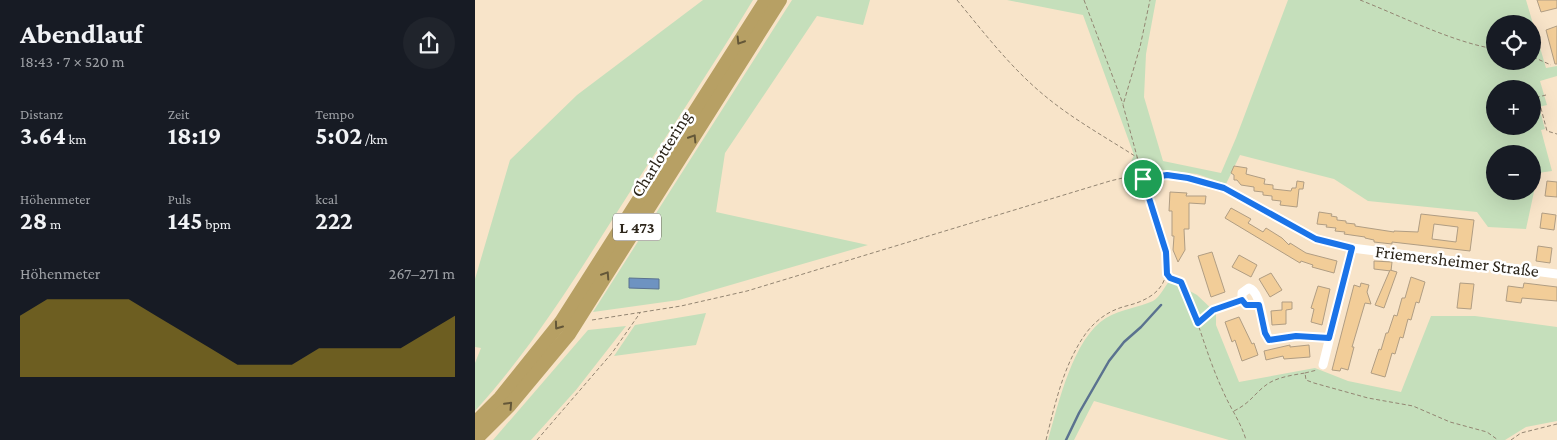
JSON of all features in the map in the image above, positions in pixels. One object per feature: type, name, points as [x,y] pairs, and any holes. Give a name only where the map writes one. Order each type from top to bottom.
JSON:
[{"type":"highway","name":"Charlottering","points":[[475,423],[500,398],[561,322],[766,0]]},
{"type":"highway","name":"Charlottering","points":[[475,440],[509,406],[569,334],[780,0]]},
{"type":"street","name":"Friemersheimer Straße","points":[[1143,179],[1162,176],[1188,178],[1224,188],[1316,239],[1352,248],[1557,274]]},
{"type":"street","points":[[1323,365],[1352,248]]},
{"type":"street","points":[[1259,305],[1246,305],[1242,300],[1242,293],[1249,288],[1257,294],[1265,333],[1269,340],[1296,336],[1329,338]]},
{"type":"lane","points":[[1143,179],[1159,230]]},
{"type":"path","points":[[957,0],[1002,55],[1046,97],[1081,122],[1139,158]]},
{"type":"path","points":[[589,320],[681,306],[740,293],[1110,181],[1131,176],[1143,179],[1139,158],[1123,105],[1084,0]]},
{"type":"path","points":[[1123,105],[1140,47],[1150,0]]},
{"type":"path","points":[[1360,0],[1447,35],[1486,47]]},
{"type":"path","points":[[1541,61],[1551,65]]},
{"type":"path","points":[[1546,95],[1538,97],[1547,132],[1557,134]]},
{"type":"path","points":[[1046,440],[1062,378],[1084,336],[1095,322],[1116,309],[1152,297],[1158,291],[1167,274],[1166,252],[1159,230]]},
{"type":"path","points":[[1167,274],[1170,278],[1181,282],[1223,391],[1243,429],[1246,440]]},
{"type":"path","points":[[1198,323],[1213,310],[1242,300]]},
{"type":"path","points":[[537,440],[612,352],[640,312]]},
{"type":"path","points":[[1234,410],[1250,402],[1270,383],[1286,376],[1315,371],[1323,365]]},
{"type":"path","points":[[1305,373],[1306,380],[1314,383],[1368,398],[1413,406],[1450,422],[1487,432],[1498,440]]},
{"type":"path","points":[[1511,440],[1521,433],[1557,424]]},
{"type":"green space","points":[[703,0],[753,0],[556,306],[497,386],[475,411],[475,363],[481,348],[475,347],[475,279],[510,160],[577,95]]},
{"type":"green space","points":[[792,0],[870,0],[863,25],[817,16],[725,153],[716,212],[868,245],[679,300],[593,312]]},
{"type":"green space","points":[[1007,0],[1156,0],[1146,54],[1144,97],[1163,161],[1221,173],[1288,0],[1526,0],[1530,15],[1486,15],[1486,70],[1541,70],[1541,51],[1546,68],[1557,66],[1557,76],[1541,81],[1486,80],[1486,135],[1541,135],[1541,130],[1552,171],[1541,173],[1541,145],[1486,145],[1486,200],[1532,200],[1526,229],[1488,227],[1477,212],[1368,201],[1334,179],[1240,155],[1226,184],[1197,174],[1129,166],[1134,155],[1083,15]]},
{"type":"green space","points":[[1541,84],[1547,105],[1541,106]]},
{"type":"green space","points":[[1541,114],[1545,129],[1541,130]]},
{"type":"green space","points":[[1170,280],[1197,295],[1216,313],[1216,325],[1239,382],[1315,368],[1348,381],[1401,392],[1431,316],[1475,316],[1557,327],[1557,421],[1526,427],[1505,440],[1229,440],[1094,401],[1074,440],[1048,440],[1068,373],[1084,341],[1094,328],[1106,318],[1156,299]]},
{"type":"green space","points":[[706,313],[696,345],[614,356],[635,325]]},
{"type":"green space","points":[[626,326],[576,390],[531,440],[493,440],[588,330]]},
{"type":"water","points":[[629,278],[659,279],[659,289],[629,288]]},
{"type":"building","points":[[1537,0],[1557,0],[1557,8],[1541,12]]},
{"type":"building","points":[[1557,26],[1557,64],[1555,64],[1546,30]]},
{"type":"building","points":[[1234,166],[1247,168],[1246,174],[1265,179],[1264,184],[1273,185],[1273,189],[1291,191],[1292,188],[1296,188],[1297,181],[1304,182],[1303,189],[1299,189],[1297,207],[1280,205],[1281,201],[1272,200],[1272,196],[1254,191],[1254,187],[1241,185],[1237,180],[1234,180],[1234,175],[1231,173]]},
{"type":"building","points":[[1547,181],[1557,182],[1557,197],[1545,196]]},
{"type":"building","points":[[1170,192],[1187,193],[1186,196],[1206,196],[1205,204],[1189,203],[1189,229],[1184,229],[1185,250],[1178,262],[1173,250],[1172,211],[1169,211]]},
{"type":"building","points":[[1231,208],[1251,219],[1248,223],[1263,232],[1266,228],[1289,245],[1290,243],[1306,253],[1337,261],[1334,273],[1312,267],[1313,265],[1301,261],[1300,263],[1225,218]]},
{"type":"building","points":[[1319,212],[1332,214],[1331,216],[1337,217],[1337,220],[1355,224],[1355,226],[1394,232],[1418,232],[1421,214],[1474,220],[1470,251],[1392,242],[1392,244],[1374,242],[1374,240],[1365,237],[1335,231],[1336,228],[1326,227],[1327,225],[1317,224]],"holes":[[[1434,224],[1458,227],[1456,242],[1432,239]]]},
{"type":"building","points":[[1542,213],[1556,215],[1554,230],[1540,228]]},
{"type":"building","points":[[1538,246],[1552,248],[1550,263],[1536,261]]},
{"type":"building","points":[[1212,252],[1225,292],[1211,297],[1198,256]]},
{"type":"building","points":[[1239,255],[1257,265],[1251,277],[1232,267]]},
{"type":"building","points":[[1374,261],[1392,262],[1391,271],[1374,269]]},
{"type":"building","points":[[1390,270],[1397,272],[1384,308],[1375,305]]},
{"type":"building","points":[[1271,273],[1282,290],[1270,297],[1259,279]]},
{"type":"building","points":[[1411,277],[1425,282],[1419,303],[1416,302],[1411,320],[1408,319],[1403,338],[1400,337],[1395,354],[1392,353],[1385,377],[1371,373],[1394,315],[1397,316],[1402,298],[1405,298]]},
{"type":"building","points":[[1361,283],[1369,285],[1367,292],[1371,304],[1365,303],[1352,347],[1354,347],[1348,370],[1341,368],[1340,371],[1332,370],[1354,285],[1360,287]]},
{"type":"building","points":[[1460,283],[1474,284],[1471,309],[1457,308]]},
{"type":"building","points":[[1524,283],[1557,287],[1557,301],[1522,298],[1521,303],[1506,301],[1508,286],[1523,288]]},
{"type":"building","points":[[1318,286],[1330,289],[1322,325],[1311,322],[1314,309],[1311,308]]},
{"type":"building","points":[[1282,302],[1292,302],[1292,309],[1286,310],[1286,324],[1272,325],[1271,311],[1282,310]]},
{"type":"building","points":[[1239,317],[1252,344],[1254,343],[1258,355],[1242,361],[1235,340],[1232,342],[1225,322]]},
{"type":"building","points":[[1290,345],[1290,347],[1309,345],[1310,357],[1284,359],[1283,356],[1266,360],[1264,351]]},
{"type":"waterway","points":[[1066,440],[1109,361],[1124,342],[1161,305]]},
{"type":"route","points":[[1167,175],[1188,178],[1224,188],[1316,239],[1352,248],[1329,338],[1296,336],[1269,340],[1265,333],[1259,305],[1246,305],[1242,300],[1213,310],[1198,323],[1181,282],[1170,278],[1167,274],[1166,252],[1143,179],[1167,175]]}]
